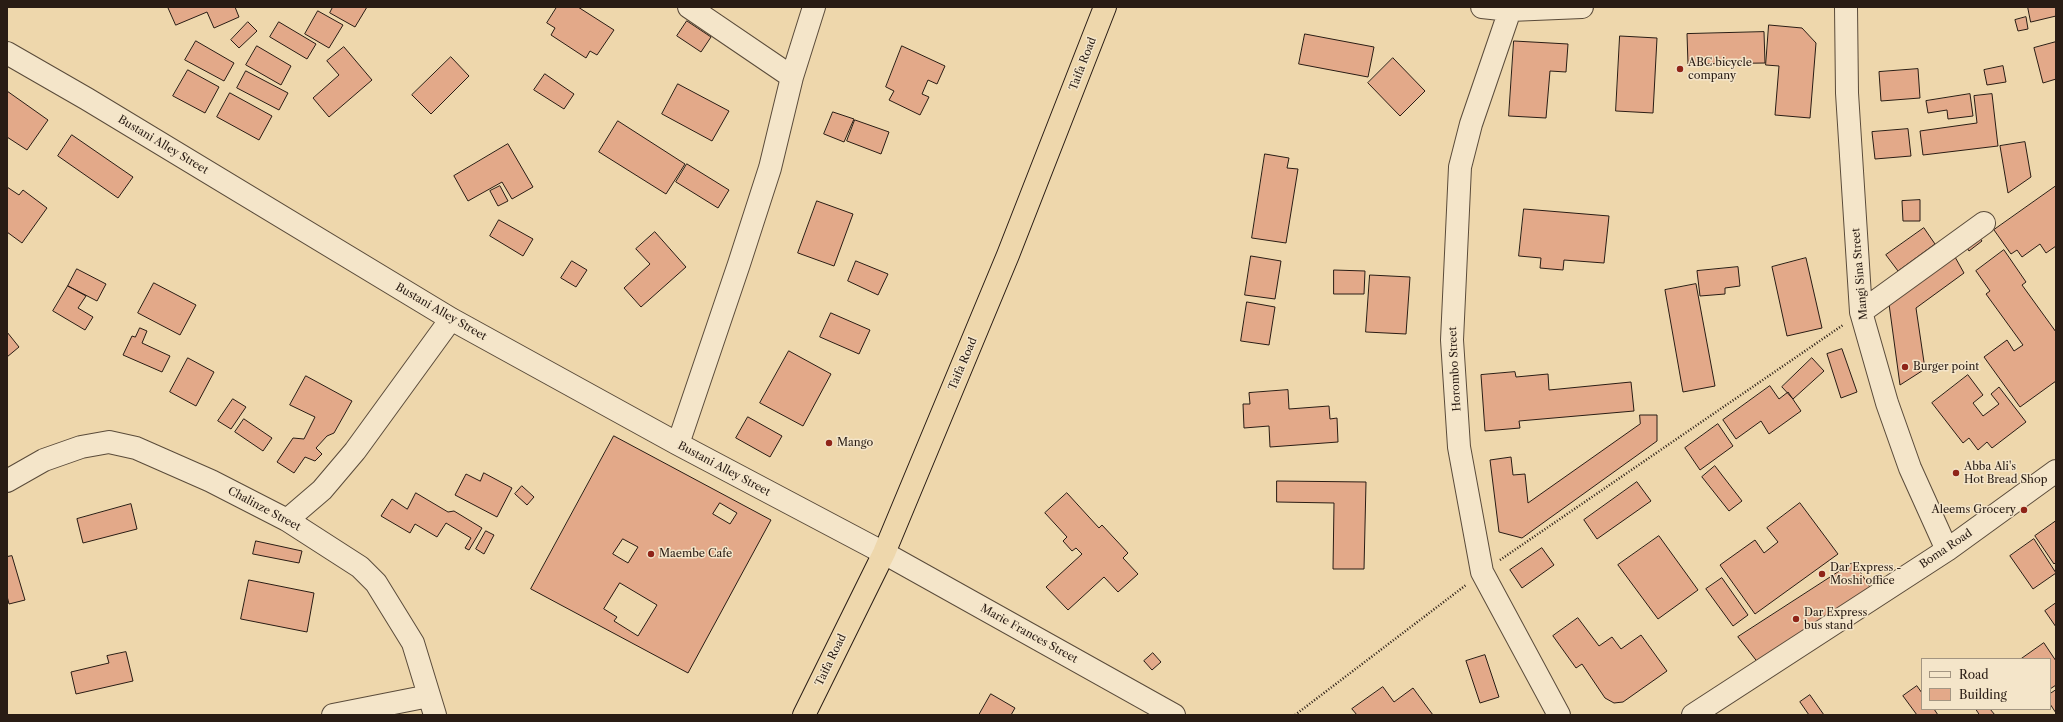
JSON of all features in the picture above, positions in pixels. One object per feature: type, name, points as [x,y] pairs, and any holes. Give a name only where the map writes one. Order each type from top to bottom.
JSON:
[{"type":"highway","name":"Taifa Road","points":[[804,715],[884,553],[1008,255],[1106,7]]},
{"type":"street","points":[[689,7],[792,77]]},
{"type":"street","points":[[678,444],[768,175],[792,77],[814,7]]},
{"type":"street","points":[[1482,7],[1510,10],[1582,7]]},
{"type":"street","name":"Mangi Sina Street","points":[[1846,7],[1847,93],[1861,312],[1887,403],[1910,468],[1947,550]]},
{"type":"street","name":"Horombo Street","points":[[1510,10],[1471,124],[1460,167],[1452,340],[1459,446],[1482,572],[1559,715]]},
{"type":"street","name":"Bustani Alley Street","points":[[7,53],[94,103],[451,319],[678,444],[884,553]]},
{"type":"street","points":[[1861,312],[1984,224]]},
{"type":"street","points":[[287,520],[322,490],[354,451],[451,319]]},
{"type":"street","name":"Chalinze Street","points":[[7,481],[44,460],[81,447],[109,442],[136,448],[212,481],[287,520],[360,567],[376,583],[413,643],[432,705]]},
{"type":"street","name":"Boma Road","points":[[1693,715],[1947,550],[2056,471]]},
{"type":"street","name":"Marie Frances Street","points":[[884,553],[1174,715]]},
{"type":"street","points":[[333,715],[432,705]]},
{"type":"path","points":[[1295,715],[1313,700],[1413,627],[1482,572],[1861,312]]},
{"type":"building","points":[[168,7],[235,7],[239,17],[214,28],[207,12],[176,25]]},
{"type":"building","points":[[333,7],[367,7],[355,27],[330,13]]},
{"type":"building","points":[[557,7],[578,7],[614,30],[597,55],[590,51],[586,58],[551,35],[555,28],[547,23]]},
{"type":"building","points":[[2028,7],[2056,7],[2056,16],[2031,22]]},
{"type":"building","points":[[318,11],[343,25],[329,48],[305,34]]},
{"type":"building","points":[[2026,17],[2028,29],[2018,31],[2015,20]]},
{"type":"building","points":[[687,21],[711,37],[701,52],[677,36]]},
{"type":"building","points":[[248,22],[257,31],[239,48],[231,40]]},
{"type":"building","points":[[279,22],[316,44],[307,59],[270,37]]},
{"type":"building","points":[[1769,25],[1802,28],[1816,43],[1810,118],[1775,115],[1779,66],[1766,65]]},
{"type":"building","points":[[1764,32],[1765,63],[1688,64],[1687,34]]},
{"type":"building","points":[[1305,34],[1374,47],[1368,77],[1299,64]]},
{"type":"building","points":[[1620,36],[1657,38],[1653,113],[1616,111]]},
{"type":"building","points":[[196,41],[234,63],[224,81],[185,60]]},
{"type":"building","points":[[1514,41],[1568,44],[1566,72],[1550,71],[1546,118],[1509,116]]},
{"type":"building","points":[[2056,42],[2056,79],[2043,83],[2034,48]]},
{"type":"building","points":[[257,46],[291,66],[281,85],[246,65]]},
{"type":"building","points":[[902,46],[945,66],[937,84],[928,80],[922,94],[929,97],[920,115],[889,100],[894,91],[886,87]]},
{"type":"building","points":[[344,47],[372,80],[329,117],[313,98],[339,75],[327,61]]},
{"type":"building","points":[[451,57],[469,76],[431,114],[412,95]]},
{"type":"building","points":[[1393,58],[1425,91],[1400,116],[1368,83]]},
{"type":"building","points":[[2003,66],[2006,82],[1987,85],[1984,70]]},
{"type":"building","points":[[1918,69],[1920,98],[1881,101],[1879,72]]},
{"type":"building","points":[[188,70],[219,87],[205,113],[173,96]]},
{"type":"building","points":[[246,71],[288,93],[279,110],[237,88]]},
{"type":"building","points":[[545,74],[574,94],[564,109],[534,90]]},
{"type":"building","points":[[678,84],[729,111],[712,141],[662,114]]},
{"type":"building","points":[[7,91],[48,120],[27,150],[7,137]]},
{"type":"building","points":[[230,93],[272,116],[259,140],[217,117]]},
{"type":"building","points":[[1970,94],[1973,116],[1948,119],[1947,110],[1928,113],[1926,101]]},
{"type":"building","points":[[1992,94],[1998,146],[1923,155],[1920,131],[1977,123],[1974,96]]},
{"type":"building","points":[[833,112],[854,119],[844,142],[824,134]]},
{"type":"building","points":[[855,120],[889,132],[881,154],[847,141]]},
{"type":"building","points":[[618,121],[685,164],[666,194],[599,152]]},
{"type":"building","points":[[1908,129],[1911,156],[1875,159],[1872,132]]},
{"type":"building","points":[[72,135],[133,177],[118,198],[58,156]]},
{"type":"building","points":[[2025,142],[2031,177],[2008,193],[2000,146]]},
{"type":"building","points":[[508,144],[533,187],[512,199],[502,182],[468,201],[454,176]]},
{"type":"building","points":[[1265,154],[1289,158],[1287,168],[1298,169],[1286,243],[1252,238]]},
{"type":"building","points":[[687,164],[729,190],[718,208],[676,182]]},
{"type":"building","points":[[500,186],[508,201],[498,206],[490,191]]},
{"type":"building","points":[[2056,186],[2056,246],[2046,253],[2040,244],[2022,257],[2017,250],[2011,254],[1994,230]]},
{"type":"building","points":[[7,187],[19,195],[23,190],[47,208],[22,243],[7,232]]},
{"type":"building","points":[[1920,200],[1920,221],[1903,221],[1902,201]]},
{"type":"building","points":[[817,201],[853,214],[834,266],[798,253]]},
{"type":"building","points":[[1524,209],[1609,216],[1604,263],[1564,260],[1563,270],[1540,268],[1541,258],[1519,256]]},
{"type":"building","points":[[499,220],[533,239],[523,256],[490,236]]},
{"type":"building","points":[[1924,228],[1935,244],[1898,271],[1886,255]]},
{"type":"building","points":[[655,232],[686,267],[641,307],[624,288],[650,264],[636,249]]},
{"type":"building","points":[[1979,237],[1982,241],[1969,251],[1966,246]]},
{"type":"building","points":[[2004,250],[2026,282],[2022,285],[2056,332],[2056,381],[2020,407],[1984,357],[2007,340],[2014,351],[2023,345],[1986,294],[1990,291],[1976,271]]},
{"type":"building","points":[[1251,256],[1281,261],[1275,299],[1245,295]]},
{"type":"building","points":[[1955,257],[1964,273],[1916,308],[1925,369],[1900,385],[1889,304]]},
{"type":"building","points":[[1806,258],[1822,328],[1787,336],[1772,267]]},
{"type":"building","points":[[572,261],[587,270],[576,287],[561,278]]},
{"type":"building","points":[[856,261],[888,274],[878,295],[848,281]]},
{"type":"building","points":[[1738,267],[1740,286],[1725,288],[1725,294],[1700,296],[1697,271]]},
{"type":"building","points":[[77,269],[106,284],[97,301],[68,286]]},
{"type":"building","points":[[1334,270],[1365,271],[1364,294],[1334,294]]},
{"type":"building","points":[[1370,275],[1410,277],[1406,334],[1366,332]]},
{"type":"building","points":[[154,283],[196,305],[180,335],[138,313]]},
{"type":"building","points":[[1696,284],[1715,386],[1683,392],[1665,290]]},
{"type":"building","points":[[68,286],[86,296],[78,308],[93,317],[85,330],[53,311]]},
{"type":"building","points":[[1247,302],[1275,307],[1269,345],[1241,341]]},
{"type":"building","points":[[831,313],[870,330],[859,354],[820,337]]},
{"type":"building","points":[[140,328],[147,331],[142,343],[170,356],[162,372],[123,355],[132,336],[135,337]]},
{"type":"building","points":[[7,332],[19,347],[7,357]]},
{"type":"building","points":[[1842,349],[1857,392],[1841,398],[1827,354]]},
{"type":"building","points":[[789,351],[831,374],[803,426],[760,403]]},
{"type":"building","points":[[188,358],[214,372],[196,406],[170,392]]},
{"type":"building","points":[[1812,358],[1824,371],[1793,399],[1782,387]]},
{"type":"building","points":[[1515,372],[1516,377],[1548,374],[1549,390],[1631,382],[1634,411],[1519,421],[1520,428],[1485,431],[1481,375]]},
{"type":"building","points":[[1968,375],[1983,395],[1973,403],[1983,416],[1999,404],[1991,394],[1999,387],[2026,422],[1992,448],[1987,442],[1978,450],[1969,438],[1963,443],[1932,403]]},
{"type":"building","points":[[306,376],[352,401],[334,433],[327,436],[316,448],[322,454],[315,461],[305,457],[294,473],[277,462],[293,438],[304,439],[315,417],[290,405]]},
{"type":"building","points":[[1770,386],[1779,399],[1788,392],[1801,411],[1769,434],[1761,421],[1736,439],[1723,420]]},
{"type":"building","points":[[1288,390],[1289,409],[1329,406],[1330,419],[1337,418],[1338,442],[1270,447],[1269,426],[1244,428],[1243,404],[1250,404],[1249,393]]},
{"type":"building","points":[[233,399],[246,407],[231,429],[218,421]]},
{"type":"building","points":[[1640,415],[1657,415],[1657,441],[1522,538],[1499,532],[1490,460],[1511,457],[1513,475],[1525,474],[1528,503],[1640,424]]},
{"type":"building","points":[[748,417],[782,436],[770,457],[736,438]]},
{"type":"building","points":[[244,419],[272,438],[263,451],[235,432]]},
{"type":"building","points":[[1718,424],[1733,446],[1700,470],[1685,448]]},
{"type":"building","name":"Maembe Cafe","points":[[614,436],[771,520],[688,673],[531,589]]},
{"type":"building","points":[[1715,466],[1742,501],[1729,511],[1702,477]]},
{"type":"building","points":[[484,473],[512,488],[497,517],[455,495],[466,474],[480,481]]},
{"type":"building","points":[[1277,481],[1366,482],[1364,569],[1333,569],[1334,503],[1277,502]]},
{"type":"building","points":[[1637,482],[1651,501],[1597,539],[1584,520]]},
{"type":"building","points":[[522,486],[534,497],[527,505],[515,494]]},
{"type":"building","points":[[416,493],[448,512],[454,511],[482,528],[469,550],[465,548],[471,538],[446,523],[437,537],[415,524],[410,533],[381,516],[392,499],[407,509]]},
{"type":"building","points":[[1067,493],[1099,528],[1102,525],[1128,553],[1123,558],[1138,574],[1118,592],[1104,577],[1068,610],[1046,587],[1082,554],[1076,548],[1072,551],[1063,541],[1067,537],[1045,513]]},
{"type":"building","points":[[720,503],[737,513],[730,524],[713,514]]},
{"type":"building","points":[[1800,503],[1838,554],[1755,614],[1720,565],[1755,540],[1764,553],[1778,542],[1767,528]]},
{"type":"building","points":[[131,504],[137,529],[83,543],[77,519]]},
{"type":"building","points":[[2056,521],[2056,562],[2054,564],[2035,536]]},
{"type":"building","points":[[486,531],[494,535],[484,554],[476,549]]},
{"type":"building","points":[[1659,536],[1698,590],[1658,619],[1618,565]]},
{"type":"building","points":[[623,539],[638,547],[628,563],[613,554]]},
{"type":"building","points":[[2034,539],[2056,573],[2033,589],[2010,556]]},
{"type":"building","points":[[256,541],[302,551],[299,563],[253,554]]},
{"type":"building","points":[[1542,548],[1554,565],[1522,588],[1510,570]]},
{"type":"building","points":[[12,556],[25,600],[9,604],[7,596],[7,557]]},
{"type":"building","name":"Dar Express bus stand","points":[[1854,562],[1871,589],[1759,664],[1738,637]]},
{"type":"building","points":[[1722,578],[1748,615],[1733,626],[1706,589]]},
{"type":"building","points":[[249,580],[314,593],[307,632],[241,619]]},
{"type":"building","points":[[620,583],[657,605],[638,636],[614,621],[617,617],[604,609]]},
{"type":"building","points":[[2056,603],[2056,627],[2045,611]]},
{"type":"building","points":[[1578,618],[1599,646],[1612,637],[1621,649],[1641,635],[1667,671],[1623,702],[1614,703],[1605,698],[1582,664],[1576,668],[1553,636]]},
{"type":"building","points":[[2044,643],[2056,661],[2056,685],[2051,688],[2051,658],[2022,658]]},
{"type":"building","points":[[126,652],[133,681],[76,694],[71,672],[109,663],[107,656]]},
{"type":"building","points":[[1153,653],[1161,662],[1152,670],[1144,661]]},
{"type":"building","points":[[1485,655],[1499,697],[1480,703],[1466,661]]},
{"type":"building","points":[[1917,686],[1921,692],[1921,710],[1935,710],[1938,715],[1917,715],[1903,696]]},
{"type":"building","points":[[1383,687],[1394,702],[1413,688],[1433,715],[1357,715],[1352,709]]},
{"type":"building","points":[[2056,690],[2056,713],[2051,706],[2051,693]]},
{"type":"building","points":[[991,694],[1015,708],[1011,715],[979,715]]},
{"type":"building","points":[[1810,695],[1824,715],[1809,715],[1800,702]]},
{"type":"building","points":[[1977,710],[1991,710],[1995,715],[1980,715]]},
{"type":"place","name":"ABC bicycle company","points":[[1680,69]]},
{"type":"place","name":"Burger point","points":[[1905,367]]},
{"type":"place","name":"Mango","points":[[829,443]]},
{"type":"place","name":"Abba Ali's Hot Bread Shop","points":[[1956,473]]},
{"type":"place","name":"Aleems Grocery","points":[[2024,510]]},
{"type":"place","name":"Maembe Cafe","points":[[651,554]]},
{"type":"place","name":"Dar Express - Moshi office","points":[[1822,574]]},
{"type":"place","name":"Dar Express bus stand","points":[[1796,619]]}]
